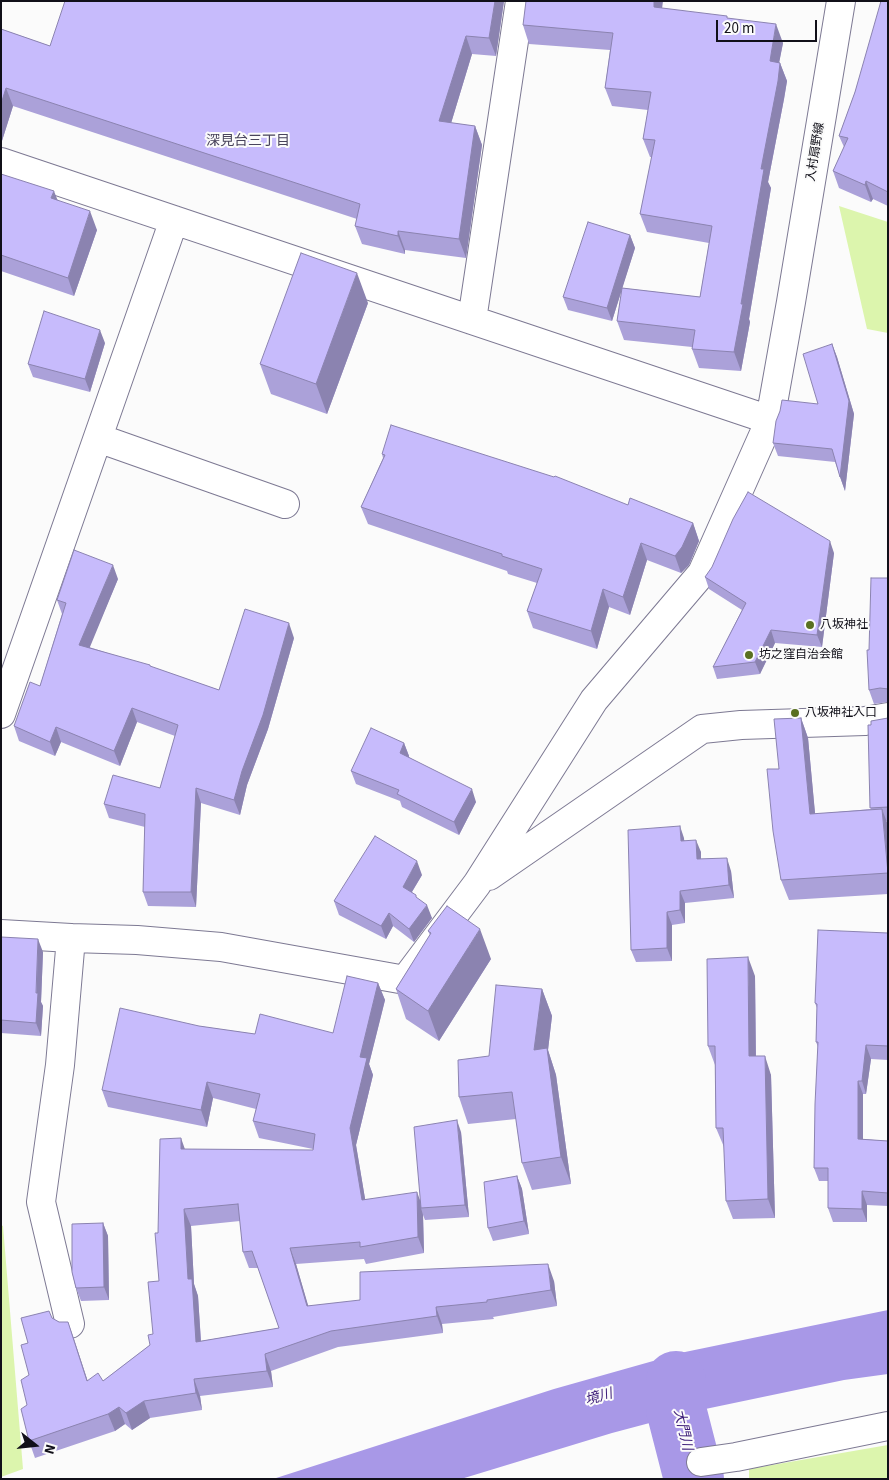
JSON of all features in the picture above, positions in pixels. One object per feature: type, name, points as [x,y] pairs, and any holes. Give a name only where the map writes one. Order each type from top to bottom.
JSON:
[{"type":"street","points":[[472,320],[520,1]]},
{"type":"street","name":"入村扇野線","points":[[477,884],[594,700],[702,573],[770,420],[841,1]]},
{"type":"street","points":[[1,162],[770,420]]},
{"type":"street","points":[[1,714],[174,220]]},
{"type":"street","points":[[98,438],[285,504]]},
{"type":"street","points":[[1,934],[137,940],[221,947],[405,980],[477,884],[702,729],[741,725],[865,721],[888,717]]},
{"type":"street","points":[[70,1324],[41,1202],[60,1065],[71,938]]},
{"type":"street","points":[[701,1462],[736,1468],[888,1426]]},
{"type":"green space","points":[[839,206],[888,222],[888,333],[867,329]]},
{"type":"green space","points":[[1,1225],[3,1226],[23,1469],[1,1477]]},
{"type":"green space","points":[[888,1445],[888,1479],[749,1479],[749,1469]]},
{"type":"water","name":"境川","points":[[888,1310],[888,1374],[844,1380],[691,1412],[612,1433],[461,1479],[273,1479],[554,1389],[685,1352]]},
{"type":"building","points":[[65,1],[495,1],[489,38],[466,36],[439,121],[475,126],[459,239],[398,231],[398,236],[355,226],[360,204],[6,88],[1,104],[1,29],[50,46]]},
{"type":"building","points":[[526,1],[654,1],[654,7],[776,24],[770,61],[780,63],[778,81],[761,169],[764,169],[734,352],[692,349],[695,330],[617,321],[622,288],[700,297],[712,226],[640,214],[655,140],[643,139],[651,92],[605,88],[613,33],[523,25]]},
{"type":"building","points":[[881,1],[888,1],[888,192],[866,181],[865,185],[833,171],[848,138],[839,136],[855,92]]},
{"type":"building","points":[[1,174],[54,191],[51,198],[90,211],[68,278],[1,255]]},
{"type":"building","points":[[588,222],[630,235],[607,308],[563,297]]},
{"type":"building","points":[[301,253],[357,273],[316,384],[260,364]]},
{"type":"building","points":[[44,311],[100,330],[85,379],[28,364]]},
{"type":"building","points":[[832,344],[849,401],[840,477],[832,449],[773,443],[776,421],[782,400],[818,404],[803,354]]},
{"type":"building","points":[[391,425],[555,476],[628,505],[630,498],[693,523],[682,547],[675,556],[641,543],[623,597],[603,589],[591,631],[527,611],[542,569],[361,507],[385,455],[382,454]]},
{"type":"building","points":[[748,492],[830,541],[817,635],[771,630],[755,662],[713,667],[746,603],[705,577],[712,567],[733,519]]},
{"type":"building","points":[[74,550],[113,565],[79,645],[150,665],[219,690],[245,609],[289,623],[263,715],[242,771],[234,800],[196,788],[191,892],[143,892],[145,814],[104,804],[113,775],[160,788],[178,725],[132,708],[114,751],[56,727],[50,742],[14,726],[30,682],[40,686],[66,603],[57,600]]},
{"type":"building","points":[[871,578],[888,578],[888,689],[869,690],[867,650],[869,650]]},
{"type":"building","points":[[801,718],[810,814],[882,809],[888,873],[781,880],[773,831],[767,769],[779,769],[774,719]]},
{"type":"building","points":[[888,718],[888,807],[870,808],[868,725],[871,725],[871,721]]},
{"type":"building","points":[[371,728],[404,743],[400,753],[472,789],[454,822],[397,794],[399,790],[351,771]]},
{"type":"building","points":[[680,826],[681,841],[696,840],[697,859],[727,858],[729,885],[680,891],[680,910],[667,912],[667,948],[631,950],[628,830]]},
{"type":"building","points":[[375,836],[417,861],[403,887],[427,905],[409,929],[389,913],[381,926],[334,901]]},
{"type":"building","points":[[447,906],[480,929],[428,1011],[396,989],[431,933],[428,931]]},
{"type":"building","points":[[818,930],[888,933],[888,1046],[866,1045],[862,1081],[858,1081],[858,1139],[888,1141],[888,1193],[862,1191],[862,1209],[828,1208],[828,1168],[814,1168],[818,1042],[816,1042],[817,1004],[815,1003]]},
{"type":"building","points":[[1,937],[38,939],[36,1023],[1,1020]]},
{"type":"building","points":[[748,957],[749,1056],[765,1056],[768,1199],[726,1201],[723,1128],[716,1128],[715,1046],[708,1046],[707,959]]},
{"type":"building","points":[[347,976],[378,983],[360,1057],[367,1058],[350,1128],[362,1200],[417,1192],[418,1237],[360,1247],[360,1242],[290,1248],[307,1306],[360,1300],[360,1272],[548,1264],[551,1290],[487,1300],[487,1302],[436,1307],[437,1316],[331,1331],[265,1354],[267,1371],[194,1379],[196,1393],[144,1401],[126,1413],[119,1407],[108,1414],[29,1441],[21,1409],[27,1405],[21,1380],[29,1375],[21,1345],[28,1343],[21,1318],[49,1311],[52,1318],[59,1322],[68,1322],[87,1381],[98,1373],[103,1381],[150,1345],[148,1335],[153,1334],[148,1282],[159,1281],[155,1233],[158,1233],[160,1139],[181,1138],[181,1149],[313,1150],[315,1134],[253,1121],[260,1094],[207,1082],[201,1110],[102,1090],[120,1008],[199,1026],[255,1034],[260,1014],[333,1033]],"holes":[[[238,1204],[243,1252],[252,1251],[279,1328],[196,1342],[192,1279],[188,1279],[184,1209]]]},
{"type":"building","points":[[496,985],[542,989],[534,1050],[547,1048],[561,1157],[522,1163],[512,1092],[459,1097],[458,1060],[489,1056]]},
{"type":"building","points":[[457,1120],[465,1205],[421,1208],[414,1127]]},
{"type":"building","points":[[517,1176],[524,1221],[488,1228],[484,1182]]},
{"type":"building","points":[[103,1223],[104,1287],[76,1288],[72,1272],[72,1224]]},
{"type":"waterway","name":"大門川","points":[[676,1381],[676,1409],[694,1479]]},
{"type":"place","name":"八坂神社","points":[[810,625]]},
{"type":"place","name":"坊之窪自治会館","points":[[749,655]]},
{"type":"place","name":"八坂神社入口","points":[[795,713]]},
{"type":"district","name":"深見台三丁目","points":[[248,142]]}]
